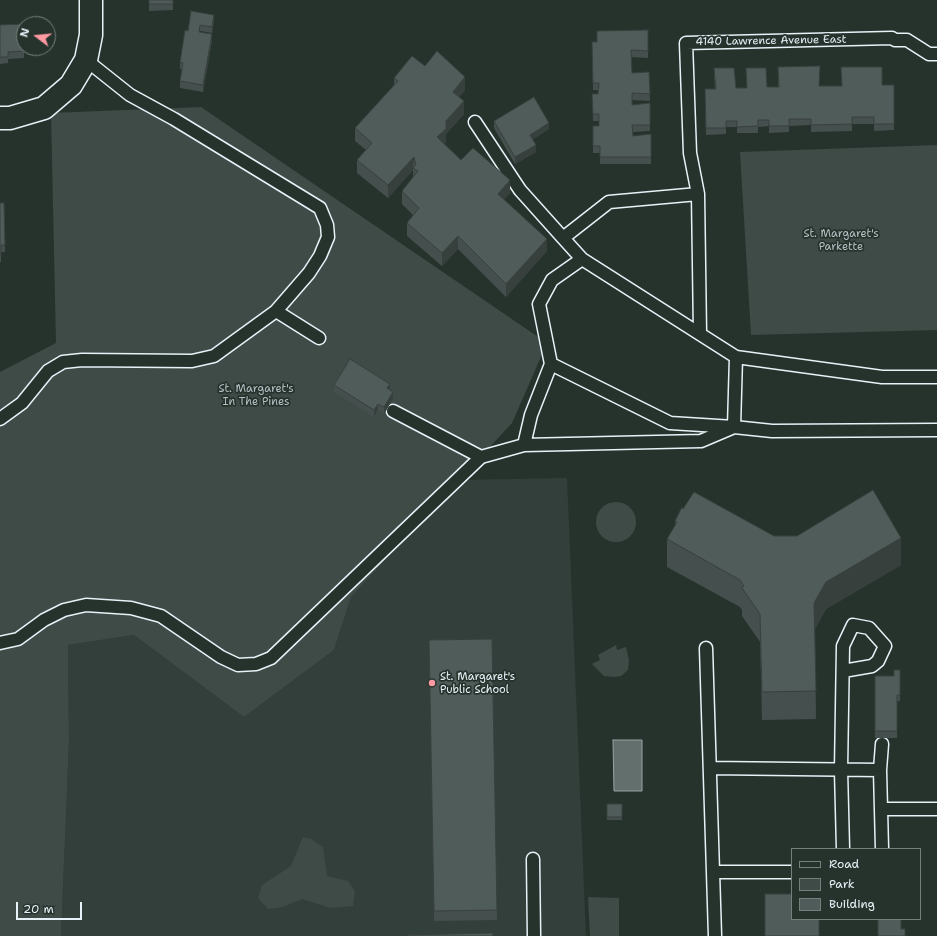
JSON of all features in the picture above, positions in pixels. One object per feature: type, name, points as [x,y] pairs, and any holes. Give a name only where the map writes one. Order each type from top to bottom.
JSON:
[{"type":"street","points":[[0,118],[10,118],[44,108],[72,85],[86,60],[91,35],[91,0]]},
{"type":"lane","name":"4140 Lawrence Avenue East","points":[[698,194],[690,153],[686,43],[892,38],[895,40],[907,40],[928,54],[937,54]]},
{"type":"lane","points":[[0,420],[22,403],[48,371],[63,362],[82,360],[192,361],[214,356],[276,312],[309,273],[323,250],[328,237],[327,224],[320,208],[174,119],[130,95],[86,60]]},
{"type":"lane","points":[[475,122],[520,190],[582,260],[736,357],[882,377],[937,377]]},
{"type":"lane","points":[[564,238],[609,202],[698,194],[700,334]]},
{"type":"lane","points":[[524,446],[531,415],[551,364],[539,304],[552,280],[582,260]]},
{"type":"lane","points":[[276,312],[319,338]]},
{"type":"lane","points":[[734,427],[736,357]]},
{"type":"lane","points":[[551,364],[670,423],[772,431],[937,430]]},
{"type":"lane","points":[[393,411],[480,457]]},
{"type":"lane","points":[[0,644],[18,639],[44,620],[64,610],[86,606],[131,608],[161,616],[221,657],[238,665],[256,664],[271,658],[480,457],[524,446],[701,442],[734,427]]},
{"type":"lane","points":[[706,648],[715,936]]},
{"type":"lane","points":[[843,671],[841,770],[843,848]]},
{"type":"lane","points":[[882,744],[880,770],[882,848]]},
{"type":"lane","points":[[710,768],[880,770]]},
{"type":"lane","points":[[881,809],[937,809]]},
{"type":"lane","points":[[533,859],[534,936]]},
{"type":"lane","points":[[713,872],[791,872]]},
{"type":"shaded area","name":"St. Margaret's Public School","points":[[567,478],[586,936],[61,936],[69,742],[68,645],[134,635],[244,717],[334,650],[351,597],[460,480]]},
{"type":"shaded area","points":[[613,740],[642,740],[642,791],[614,791]]},
{"type":"green space","name":"St. Margaret's In The Pines","points":[[201,107],[547,343],[512,423],[351,597],[334,650],[244,717],[134,635],[68,645],[69,742],[61,936],[0,936],[0,372],[56,343],[51,113]]},
{"type":"green space","name":"St. Margaret's Parkette","points":[[937,145],[937,330],[751,335],[740,152]]},
{"type":"green space","points":[[620,502],[627,505],[633,511],[636,522],[635,530],[627,539],[620,542],[612,542],[605,539],[597,530],[596,518],[599,511],[608,503]]},
{"type":"green space","points":[[616,645],[617,650],[626,647],[629,660],[628,670],[621,676],[604,676],[592,664],[600,660],[598,655]]},
{"type":"green space","points":[[303,837],[311,839],[323,847],[327,876],[348,881],[355,891],[353,906],[331,908],[302,899],[283,907],[268,909],[258,898],[262,885],[291,866]]},
{"type":"green space","points":[[588,897],[619,898],[619,936],[590,936]]},
{"type":"building","points":[[149,0],[173,0],[173,4],[149,4]]},
{"type":"building","points":[[191,11],[214,15],[212,27],[200,25],[199,32],[212,34],[203,85],[180,81],[183,63],[180,62],[185,30],[188,31]]},
{"type":"building","points":[[16,24],[16,52],[8,52],[8,57],[0,57],[0,25]]},
{"type":"building","points":[[648,30],[648,51],[631,50],[632,73],[649,72],[650,94],[632,93],[632,105],[650,103],[650,125],[632,125],[633,136],[651,134],[651,157],[600,157],[600,146],[593,146],[593,126],[599,126],[599,114],[593,114],[592,94],[598,94],[599,83],[593,83],[592,42],[597,42],[597,31]]},
{"type":"building","points":[[437,51],[465,77],[453,92],[464,101],[446,121],[446,129],[437,137],[461,160],[473,148],[510,180],[498,194],[547,239],[506,284],[458,236],[442,253],[407,223],[419,208],[402,191],[418,171],[413,168],[416,165],[414,157],[388,185],[357,160],[372,143],[355,128],[398,81],[394,78],[412,56],[425,66]]},
{"type":"building","points":[[820,66],[819,86],[842,86],[841,67],[882,67],[882,85],[894,85],[894,124],[874,124],[874,117],[852,117],[852,124],[811,125],[811,119],[789,119],[789,126],[769,126],[769,120],[758,120],[758,126],[737,127],[737,121],[726,121],[726,128],[706,128],[705,89],[716,89],[714,68],[734,68],[736,88],[747,88],[746,68],[766,68],[767,87],[779,87],[778,67]]},
{"type":"building","points":[[534,97],[549,123],[530,135],[536,145],[515,157],[494,121]]},
{"type":"building","points":[[0,203],[4,203],[5,245],[1,245],[1,255],[0,255]]},
{"type":"building","points":[[350,359],[390,384],[387,388],[393,392],[384,407],[378,404],[374,410],[334,385]]},
{"type":"building","points":[[873,490],[901,538],[826,582],[814,603],[816,691],[762,692],[760,614],[742,588],[744,586],[740,580],[667,539],[677,522],[675,521],[682,507],[683,509],[694,492],[774,536],[797,536]]},
{"type":"building","points":[[492,639],[497,910],[434,911],[429,640]]},
{"type":"building","points":[[894,670],[900,670],[900,695],[897,695],[897,731],[875,731],[875,676],[894,676]]},
{"type":"building","points":[[607,804],[622,804],[622,817],[607,817]]},
{"type":"building","points":[[765,894],[791,894],[791,920],[819,920],[819,936],[765,936]]},
{"type":"building","points":[[878,920],[901,920],[901,929],[905,929],[905,936],[878,936]]},
{"type":"building","points":[[493,933],[493,936],[408,936],[408,935]]},
{"type":"place","name":"St. Margaret's Public School","points":[[432,683]]}]
